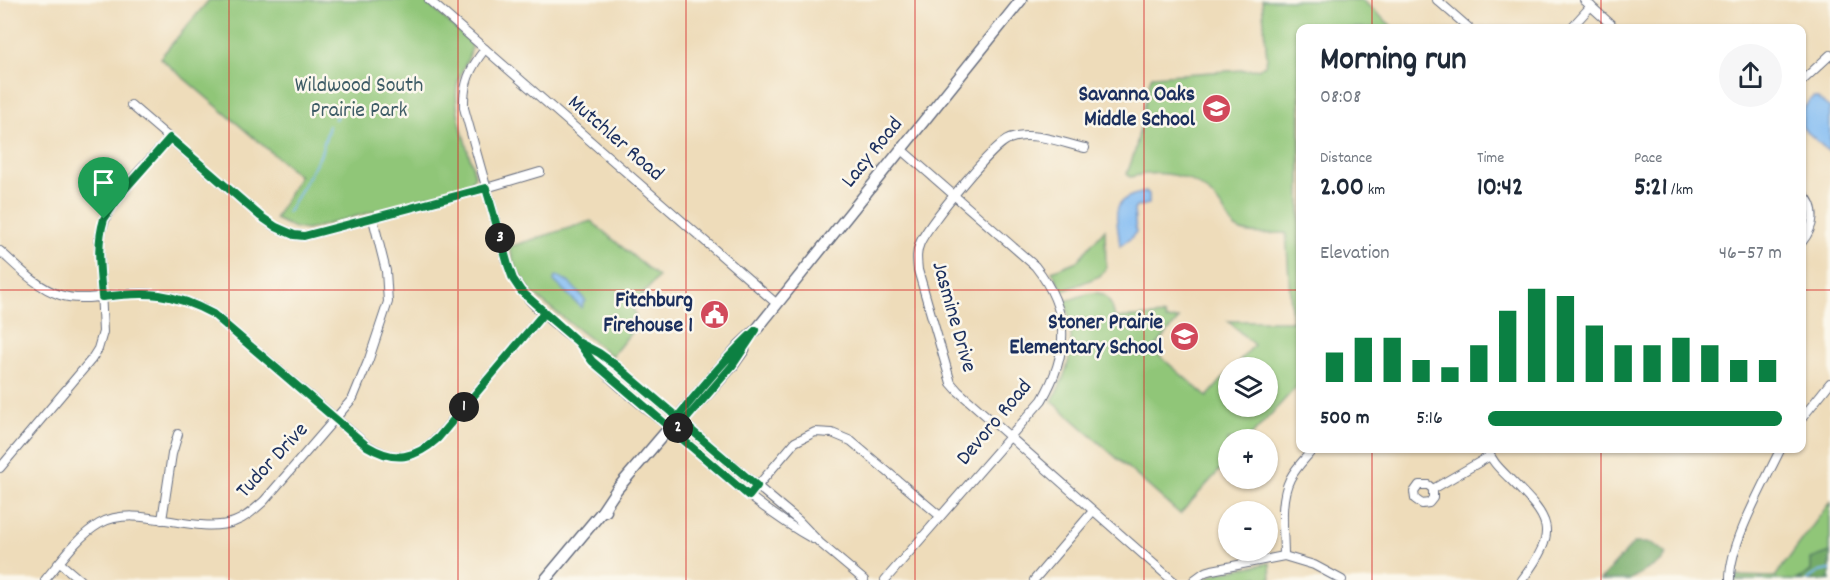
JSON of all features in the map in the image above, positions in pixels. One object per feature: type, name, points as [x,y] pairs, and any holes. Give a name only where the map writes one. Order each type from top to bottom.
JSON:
[{"type":"street","name":"Mutchler Road","points":[[429,0],[777,304]]},
{"type":"street","name":"Lacy Road","points":[[544,580],[601,513],[617,489],[680,420],[740,345],[756,330],[1021,0]]},
{"type":"street","points":[[1437,0],[1464,24]]},
{"type":"street","points":[[1584,0],[1611,24]]},
{"type":"street","points":[[1575,24],[1591,6]]},
{"type":"street","points":[[485,49],[470,69],[465,84],[464,108],[513,279],[521,291],[578,342],[599,353],[631,378],[798,520],[820,543],[864,580]]},
{"type":"street","points":[[1806,77],[1830,55]]},
{"type":"street","points":[[131,105],[260,216],[294,235],[304,236],[373,219],[540,172]]},
{"type":"street","name":"Jasmine Drive","points":[[1085,148],[1030,136],[1001,142],[925,233],[917,253],[918,270],[951,383],[1172,580]]},
{"type":"street","points":[[0,468],[98,349],[103,332],[99,234],[104,219],[123,191],[170,138]]},
{"type":"street","name":"Devoro Road","points":[[885,580],[1042,400],[1056,373],[1062,342],[1058,307],[1047,282],[1035,266],[901,149]]},
{"type":"street","points":[[1806,198],[1813,215],[1811,229],[1806,236]]},
{"type":"street","name":"Tudor Drive","points":[[45,580],[84,534],[100,523],[115,518],[133,517],[224,525],[243,518],[264,501],[353,398],[382,324],[388,302],[386,271],[373,219]]},
{"type":"street","points":[[0,251],[36,282],[47,289],[69,297],[148,293],[189,302],[213,314],[367,446],[379,453],[400,457],[421,451],[438,438],[544,313]]},
{"type":"street","points":[[578,342],[592,361],[749,496],[789,526],[820,543]]},
{"type":"street","points":[[622,388],[631,378]]},
{"type":"street","points":[[1806,413],[1830,383]]},
{"type":"street","points":[[749,496],[795,442],[815,432],[833,433],[851,441],[940,516]]},
{"type":"street","points":[[162,520],[172,454],[178,434]]},
{"type":"street","points":[[1284,556],[1283,511],[1286,488],[1298,467],[1310,453]]},
{"type":"street","points":[[1433,489],[1487,453]]},
{"type":"street","points":[[1489,453],[1535,504],[1544,521],[1546,535],[1542,553],[1522,580]]},
{"type":"street","points":[[1730,580],[1731,565],[1741,533],[1779,453]]},
{"type":"street","points":[[1034,580],[1093,511]]},
{"type":"street","points":[[1194,580],[1212,570],[1284,556],[1306,561],[1342,580]]},
{"type":"street","points":[[60,562],[80,580]]},
{"type":"green space","name":"Wildwood South Prairie Park","points":[[209,0],[424,0],[467,39],[472,47],[458,82],[456,97],[459,119],[475,176],[469,185],[307,230],[294,228],[275,219],[299,176],[160,58]]},
{"type":"green space","points":[[1262,0],[1362,0],[1389,24],[1296,24],[1296,387],[1278,407],[1278,357],[1243,357],[1254,345],[1228,321],[1292,321],[1286,233],[1256,234],[1239,230],[1204,188],[1182,177],[1170,174],[1144,174],[1130,177],[1127,174],[1135,151],[1152,76],[1258,69],[1265,65],[1267,58]]},
{"type":"green space","points":[[591,221],[658,277],[633,306],[637,325],[612,356],[529,291],[517,273],[509,247]]},
{"type":"green space","points":[[1105,229],[1106,268],[1100,276],[1063,291],[1052,271],[1077,261]]},
{"type":"green space","points":[[1098,293],[1108,299],[1115,318],[1165,315],[1166,320],[1179,319],[1153,350],[1207,397],[1218,384],[1218,417],[1268,417],[1257,429],[1218,429],[1218,472],[1180,514],[1052,401],[1064,375],[1070,352],[1071,329],[1066,301]]},
{"type":"green space","points":[[1830,502],[1830,580],[1734,580],[1734,576],[1775,577]]},
{"type":"green space","points":[[1634,543],[1651,543],[1667,554],[1661,562],[1629,580],[1600,580]]},
{"type":"green space","points":[[1830,552],[1830,580],[1797,580],[1811,571],[1811,559]]},
{"type":"green space","points":[[1270,563],[1271,580],[1260,580],[1257,577],[1240,580],[1202,580],[1217,573]]},
{"type":"water","points":[[1813,97],[1830,108],[1830,153],[1806,131],[1806,105]]},
{"type":"water","points":[[1147,192],[1149,204],[1136,207],[1134,210],[1136,232],[1120,246],[1117,209],[1120,203],[1125,198]]},
{"type":"water","points":[[555,276],[569,282],[586,301],[582,308],[554,281]]},
{"type":"waterway","points":[[335,119],[341,107]]},
{"type":"waterway","points":[[288,212],[320,156],[329,126]]},
{"type":"waterway","points":[[1807,580],[1819,572],[1830,570]]},
{"type":"place","name":"Savanna Oaks Middle School","points":[[1216,108]]},
{"type":"place","name":"Fitchburg Firehouse 1","points":[[714,314]]},
{"type":"place","name":"Stoner Prairie Elementary School","points":[[1184,336]]},
{"type":"route","points":[[104,219],[99,234],[102,297],[148,293],[174,297],[213,314],[367,446],[379,453],[400,457],[415,454],[438,438],[544,313],[578,342],[617,366],[677,417],[683,423],[757,486],[749,496],[674,432],[683,423],[732,366],[756,330],[740,345],[682,411],[677,417],[669,427],[592,361],[578,342],[544,313],[531,303],[521,291],[508,265],[486,188],[362,222],[304,236],[294,235],[260,216],[170,138],[123,191],[104,219]]}]
